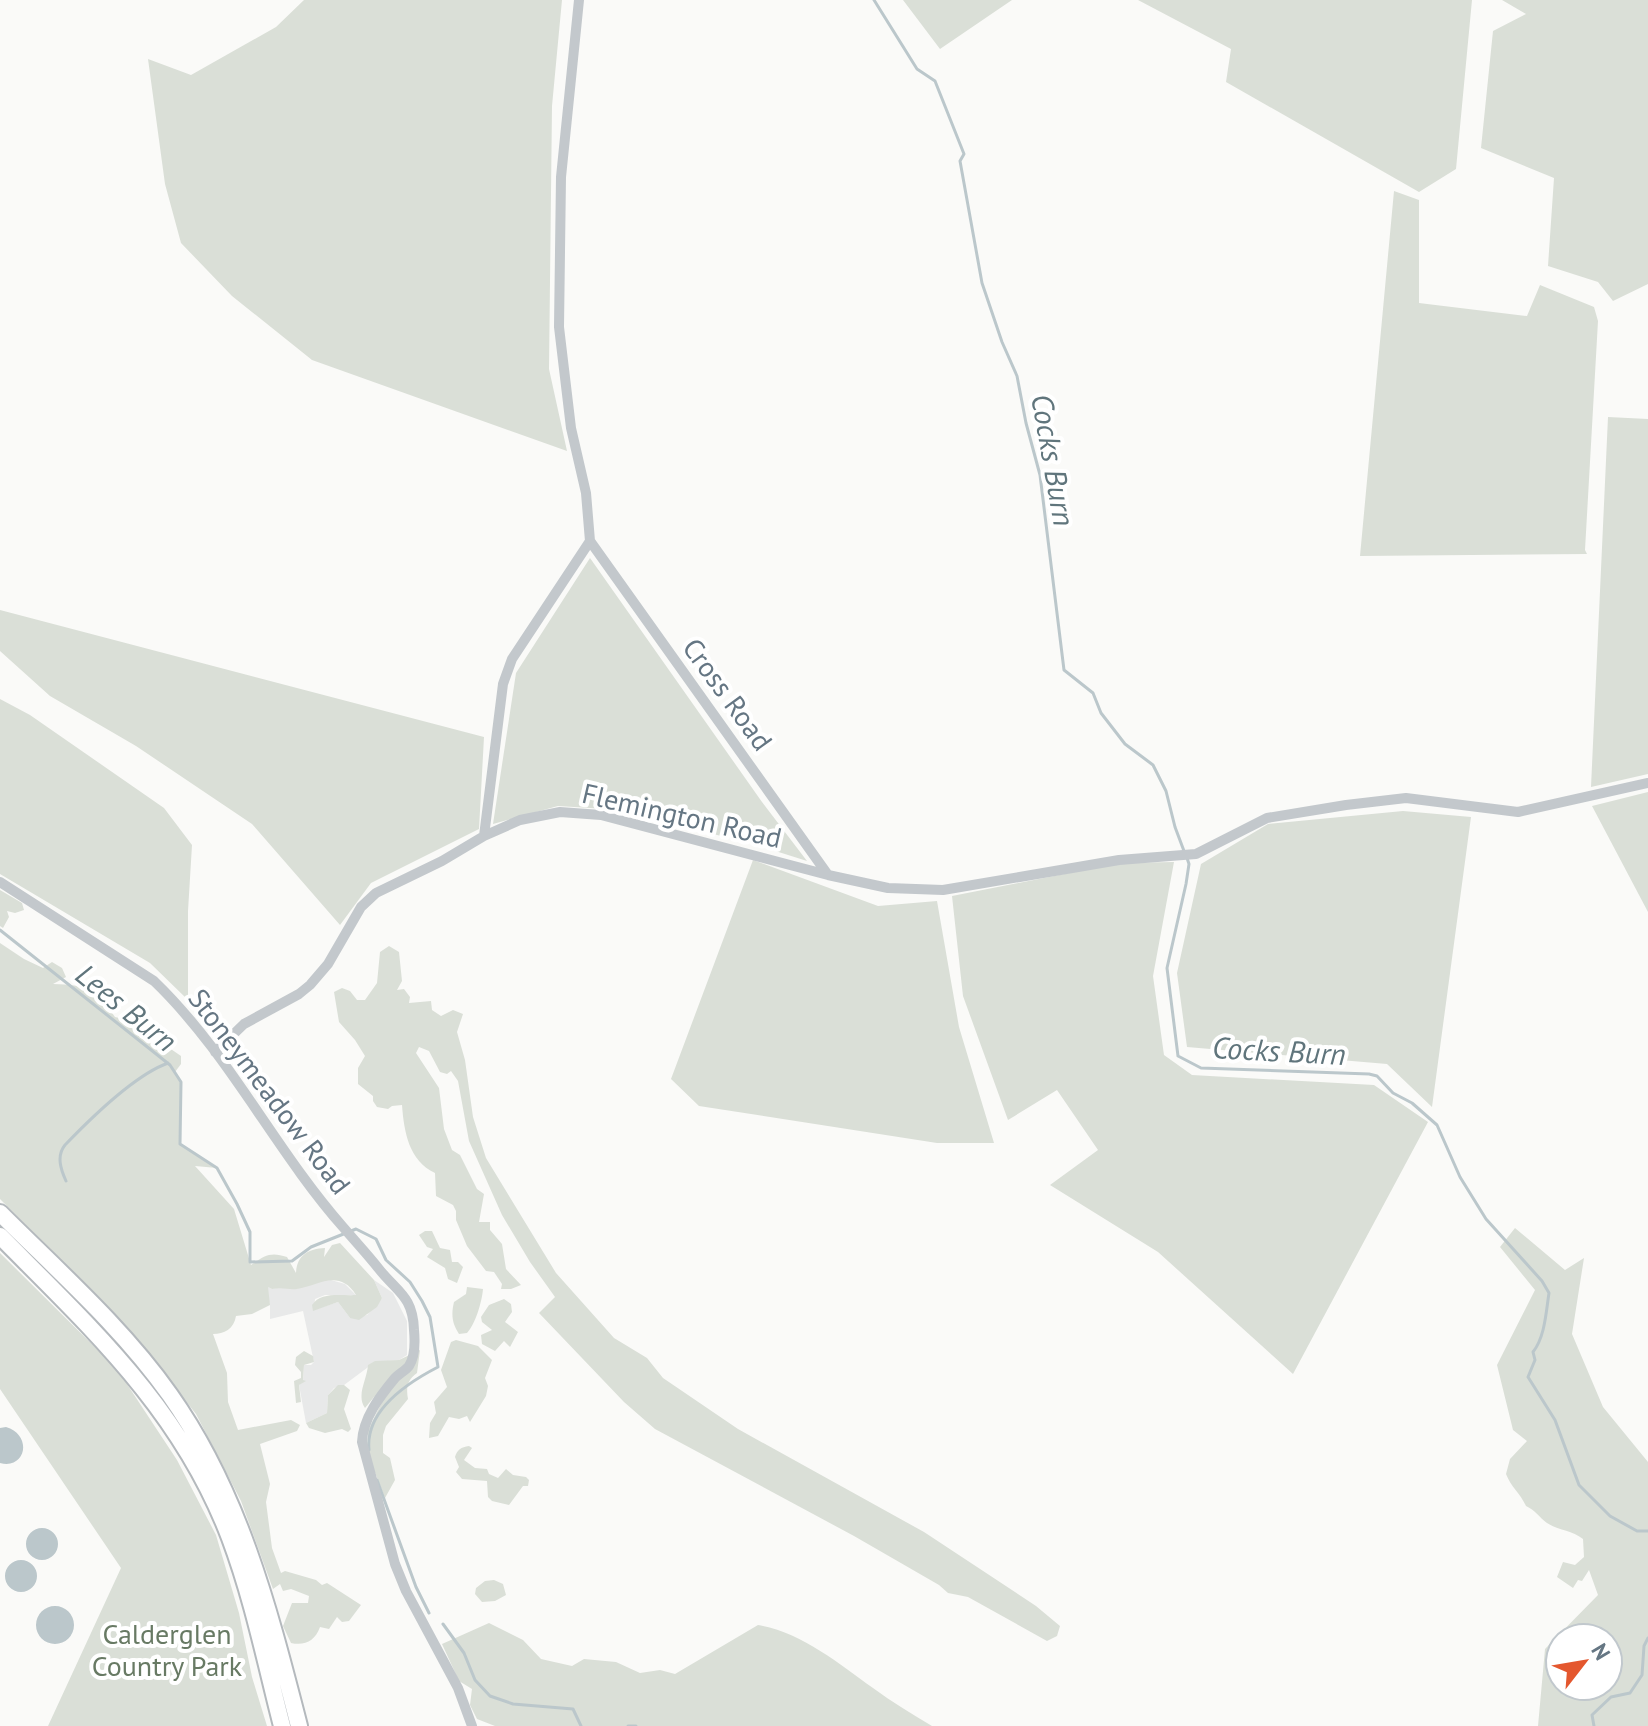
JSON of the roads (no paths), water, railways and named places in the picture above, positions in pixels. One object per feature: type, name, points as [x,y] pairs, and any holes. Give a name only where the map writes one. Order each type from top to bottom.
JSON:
[{"type":"highway","points":[[0,1213],[134,1350],[168,1392],[201,1444],[219,1476],[253,1559],[299,1726]]},
{"type":"highway","points":[[0,1236],[126,1366],[168,1420],[202,1477],[241,1572],[282,1726]]},
{"type":"street","points":[[484,836],[503,684],[512,659],[590,541],[586,493],[571,428],[559,327],[561,177],[579,0]]},
{"type":"street","name":"Cross Road","points":[[590,541],[828,875]]},
{"type":"street","name":"Flemington Road","points":[[215,1052],[244,1024],[310,985],[328,964],[361,907],[376,893],[520,820],[560,812],[601,815],[888,888],[943,890],[1119,860],[1196,854],[1267,818],[1346,805],[1406,798],[1518,812],[1648,783]]},
{"type":"street","name":"Stoneymeadow Road","points":[[0,882],[154,981],[175,1001],[215,1052],[277,1143],[341,1225],[407,1300],[414,1327],[414,1348],[408,1366],[388,1387],[367,1418],[362,1431],[364,1454],[395,1564],[406,1591],[458,1688],[472,1726]]},
{"type":"waterway","name":"Cocks Burn","points":[[874,0],[917,69],[935,81],[964,154],[960,161],[982,283],[1017,376],[1040,475],[1064,670],[1093,693],[1101,713],[1125,744],[1153,765],[1166,791],[1184,851]]},
{"type":"waterway","name":"Cocks Burn","points":[[1187,858],[1186,884],[1167,968],[1178,1056],[1201,1068],[1377,1076],[1393,1093],[1412,1103],[1437,1125],[1460,1177],[1486,1219],[1542,1281],[1549,1293],[1543,1332],[1533,1352],[1535,1360],[1528,1377],[1555,1420],[1579,1485],[1610,1516],[1637,1531],[1648,1531]]},
{"type":"waterway","name":"Lees Burn","points":[[0,930],[170,1065],[181,1082],[180,1144],[217,1168],[250,1232],[250,1262],[292,1261],[311,1247],[356,1229],[376,1239],[386,1260],[410,1282],[430,1317],[438,1367],[390,1400],[374,1423],[369,1450]]},
{"type":"waterway","points":[[66,1181],[60,1158],[65,1145],[128,1087],[168,1063]]},
{"type":"waterway","name":"Lees Burn","points":[[377,1480],[416,1587],[429,1613]]},
{"type":"waterway","name":"Lees Burn","points":[[443,1624],[464,1653],[475,1680],[490,1696],[513,1704],[573,1709],[581,1726]]},
{"type":"waterway","name":"Cocks Burn","points":[[1594,1726],[1592,1715],[1611,1697],[1630,1693],[1642,1675],[1644,1646],[1648,1638]]},
{"type":"waterway","points":[[628,1726],[636,1726]]},
{"type":"park label","name":"Calderglen Country Park","points":[[167,1649]]}]
